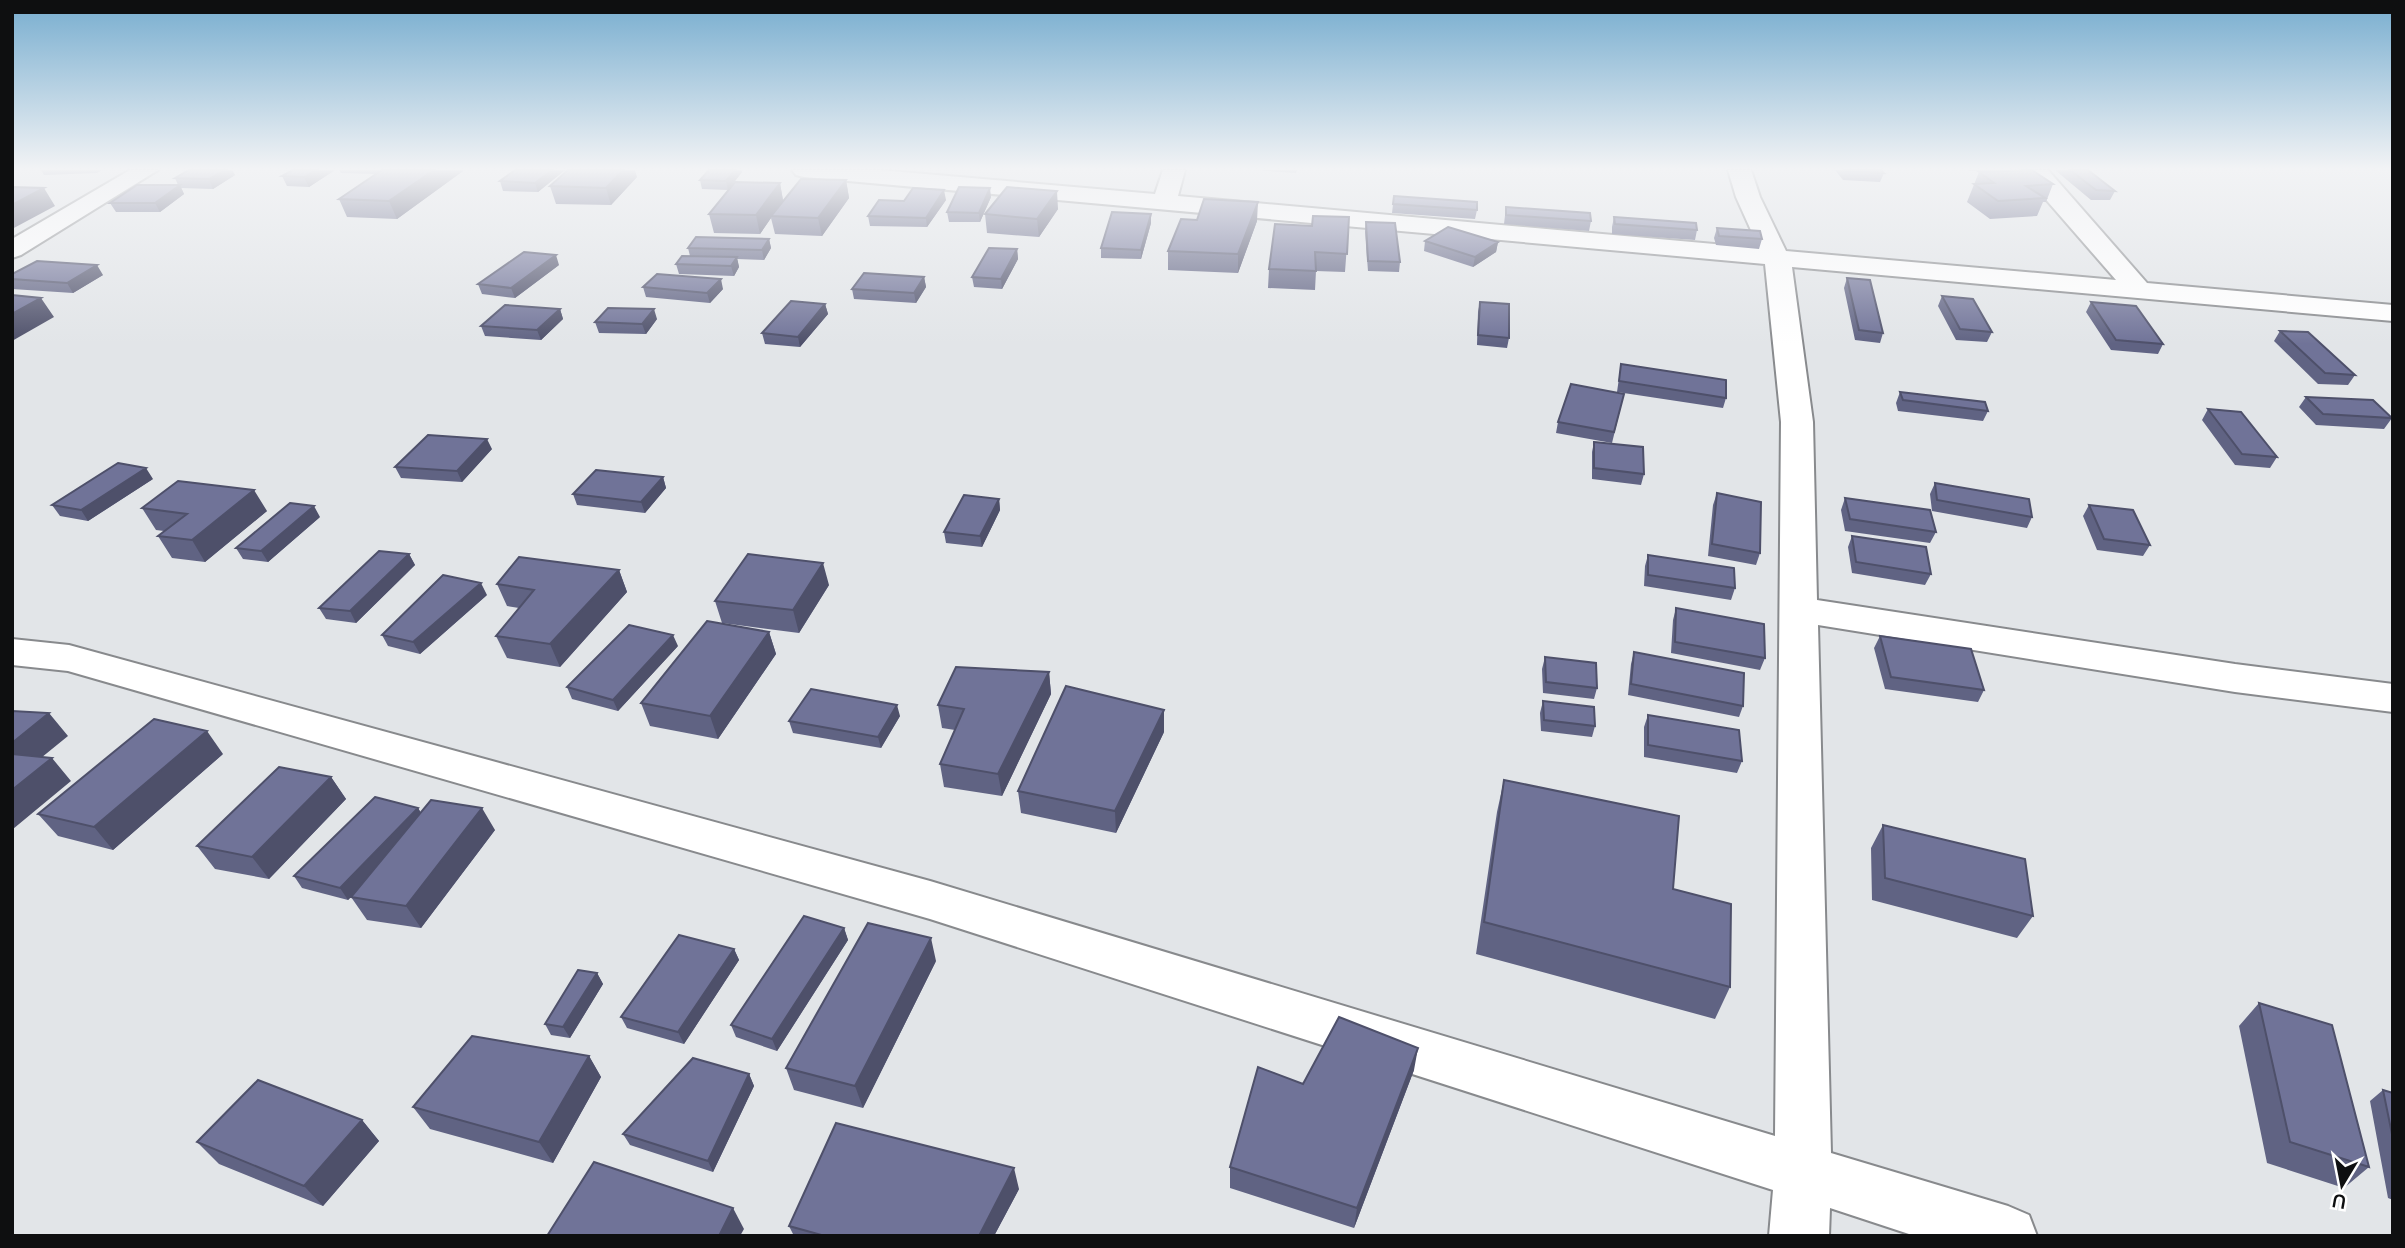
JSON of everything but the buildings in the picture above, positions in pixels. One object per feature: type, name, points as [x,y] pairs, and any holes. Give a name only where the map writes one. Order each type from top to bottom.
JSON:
[{"type":"street","points":[[12,250],[48,228]]},
{"type":"street","points":[[1448,228],[1778,260],[2393,313]]},
{"type":"street","points":[[1763,228],[1778,260],[1797,422],[1803,1172],[1800,1236]]},
{"type":"street","points":[[2086,228],[2140,291]]},
{"type":"street","points":[[1798,609],[2235,678],[2393,698]]},
{"type":"street","points":[[12,652],[69,658],[930,900],[2008,1236]]}]
